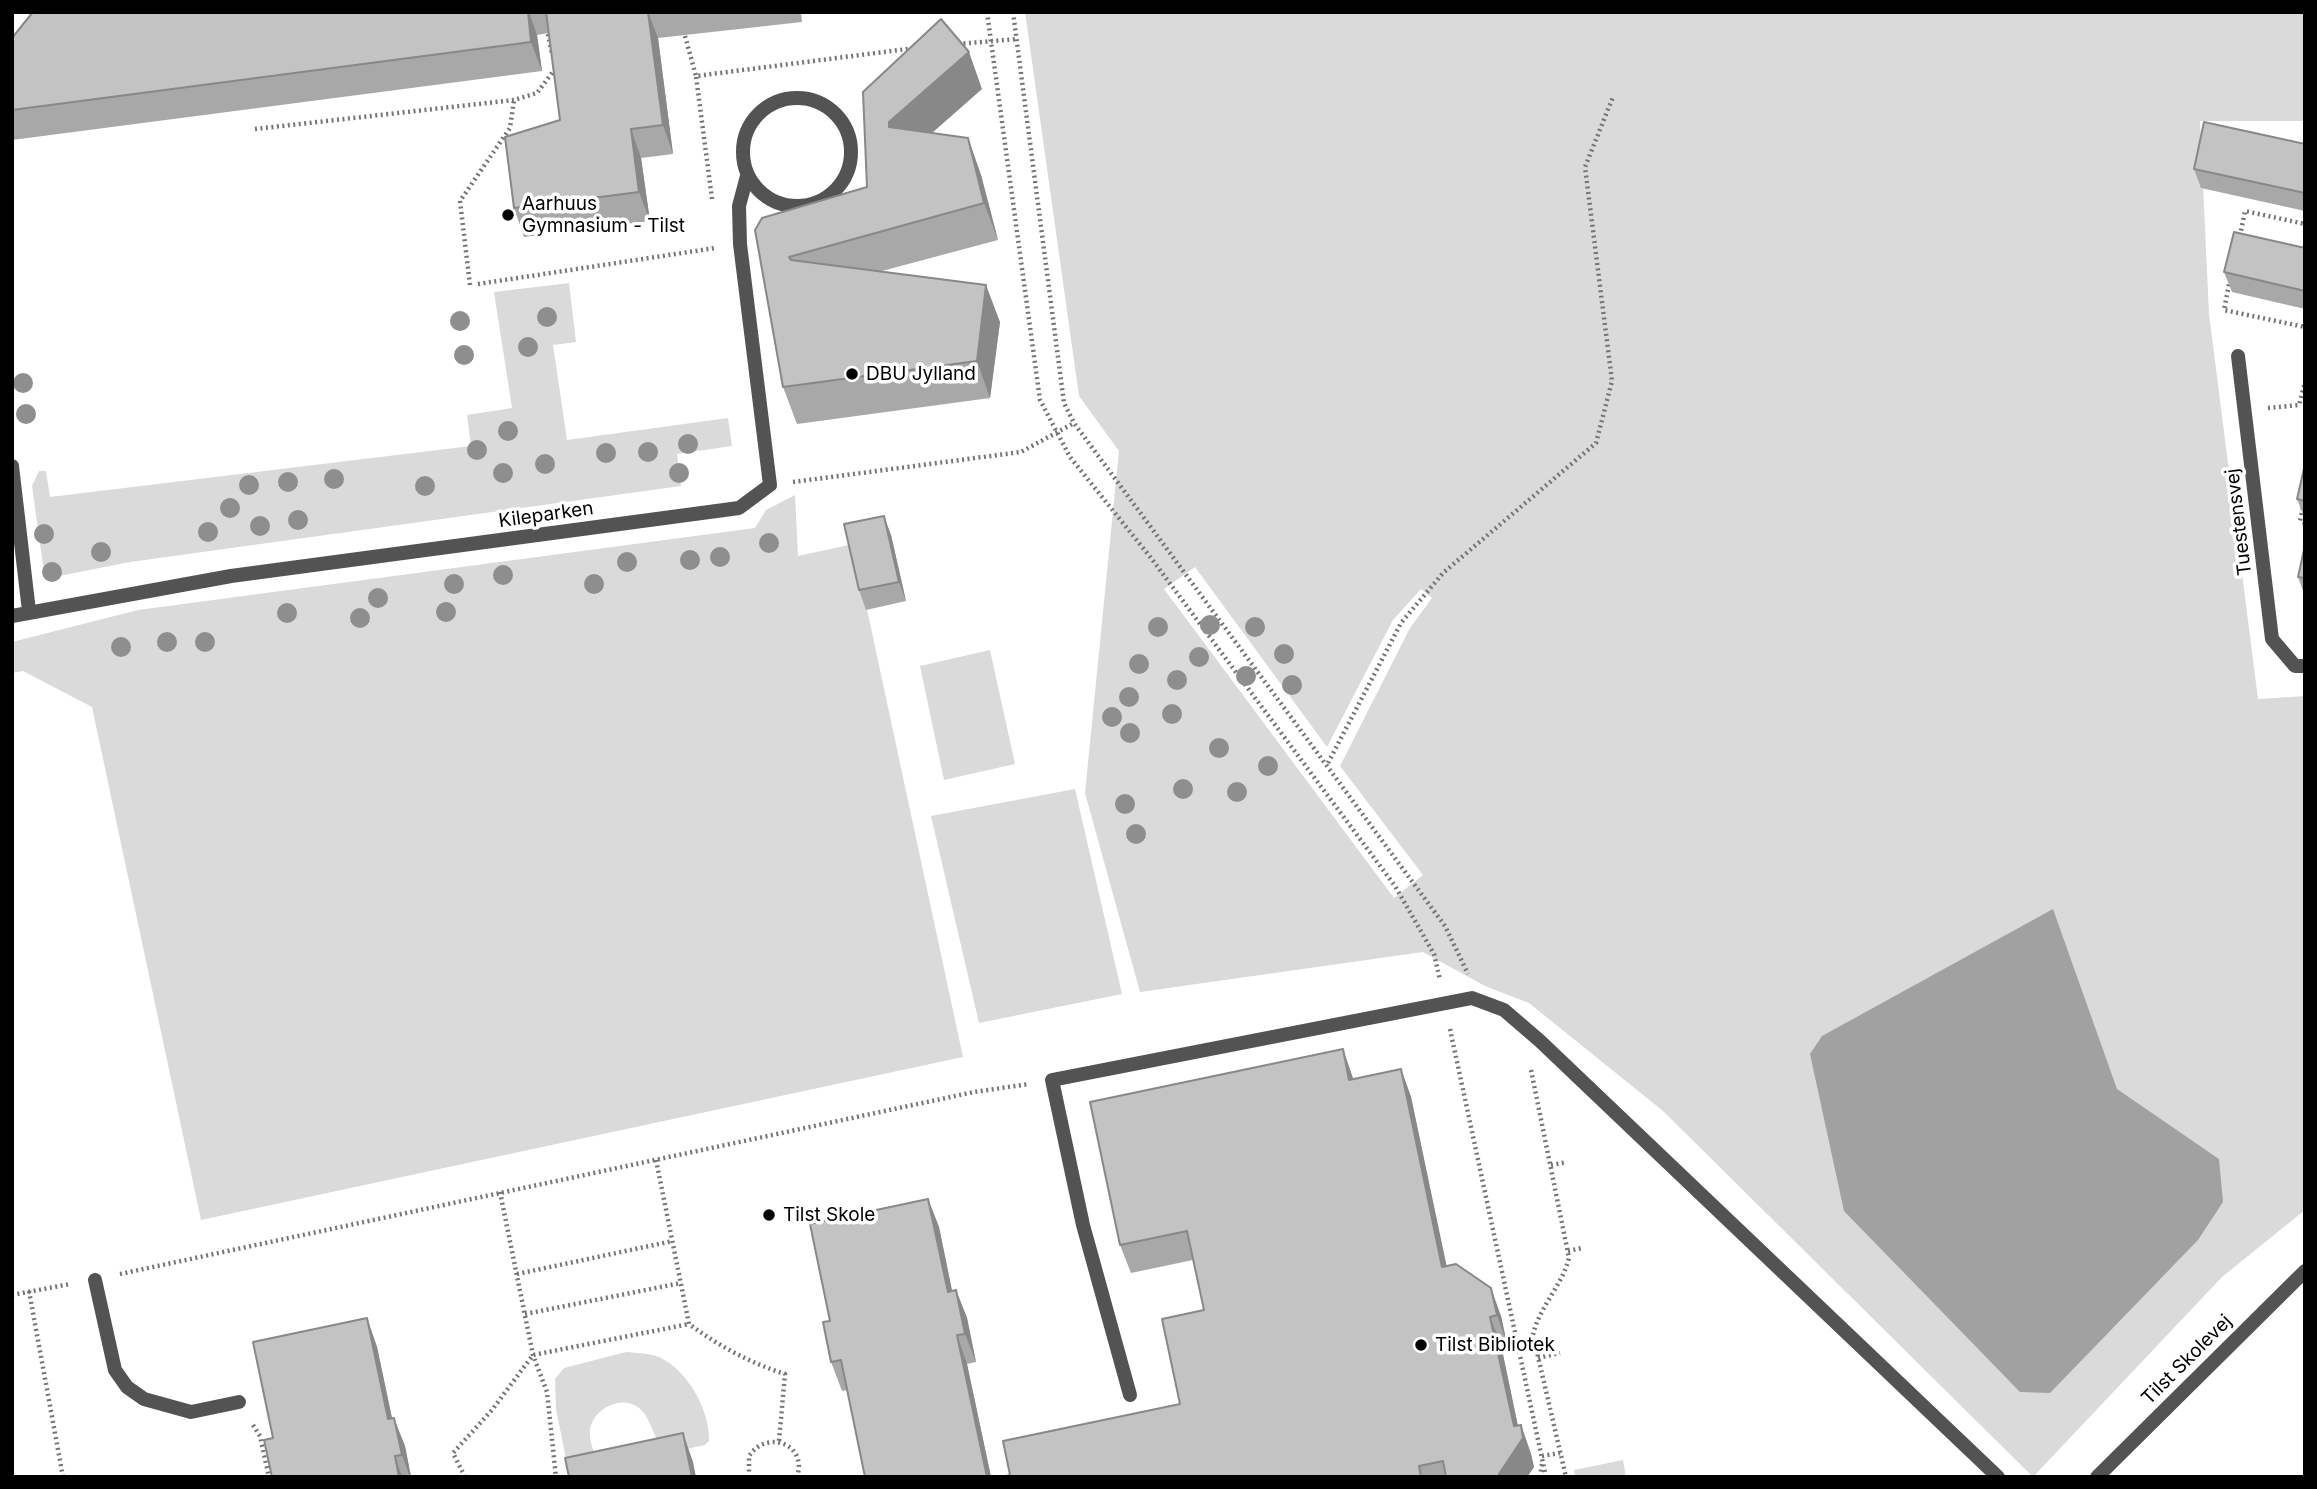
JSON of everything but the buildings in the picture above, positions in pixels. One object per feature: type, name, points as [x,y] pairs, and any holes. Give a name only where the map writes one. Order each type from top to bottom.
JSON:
[{"type":"street","points":[[747,176],[758,191],[780,204],[807,206],[824,200],[838,189],[850,165],[850,138],[842,122],[822,105],[796,98],[778,101],[762,110],[750,124],[743,141],[742,159],[747,176],[738,206],[740,244],[770,485]]},
{"type":"street","name":"Tuestensvej","points":[[2238,356],[2272,639],[2295,666],[2305,666]]},
{"type":"street","points":[[12,467],[29,611]]},
{"type":"street","name":"Kileparken","points":[[12,615],[231,576],[740,508],[770,485]]},
{"type":"street","points":[[1130,1395],[1083,1225],[1052,1080],[1472,998],[1504,1010],[1540,1041],[1998,1477]]},
{"type":"street","name":"Tilst Skolevej","points":[[2097,1477],[2302,1279]]},
{"type":"street","points":[[95,1280],[115,1370],[127,1387],[144,1399],[191,1412],[239,1402]]},
{"type":"path","points":[[987,12],[1040,400],[1070,457],[1151,558],[1395,886],[1434,954],[1511,1326],[1546,1477]]},
{"type":"path","points":[[1013,12],[1064,403],[1074,423],[1445,926],[1467,968],[1472,998]]},
{"type":"path","points":[[255,129],[514,100],[537,93],[555,72],[548,34]]},
{"type":"path","points":[[685,36],[696,76],[713,208]]},
{"type":"path","points":[[955,44],[1017,39]]},
{"type":"path","points":[[696,76],[919,48]]},
{"type":"path","points":[[1328,764],[1401,623],[1434,583],[1596,443],[1612,381],[1585,167],[1613,97]]},
{"type":"path","points":[[470,285],[460,201],[510,128],[514,100]]},
{"type":"path","points":[[2237,248],[2245,211],[2305,225]]},
{"type":"path","points":[[478,284],[718,248],[716,234]]},
{"type":"path","points":[[2232,273],[2224,310],[2305,327]]},
{"type":"path","points":[[2245,409],[2299,405],[2305,382]]},
{"type":"path","points":[[770,485],[1021,452],[1074,423]]},
{"type":"path","points":[[2305,497],[2300,521],[2305,523]]},
{"type":"path","points":[[1528,1061],[1567,1251],[1566,1270],[1536,1321],[1533,1335],[1566,1477]]},
{"type":"path","points":[[12,1295],[95,1280],[974,1092],[1052,1080]]},
{"type":"path","points":[[656,1160],[689,1324],[714,1343],[785,1374],[779,1441]]},
{"type":"path","points":[[1550,1165],[1567,1162]]},
{"type":"path","points":[[500,1192],[533,1355],[547,1392],[556,1477]]},
{"type":"path","points":[[517,1274],[673,1241]]},
{"type":"path","points":[[1567,1251],[1582,1248]]},
{"type":"path","points":[[525,1314],[681,1283]]},
{"type":"path","points":[[29,1291],[63,1477]]},
{"type":"path","points":[[465,1477],[453,1453],[492,1410],[533,1355],[689,1324]]},
{"type":"path","points":[[1538,1358],[1560,1353]]},
{"type":"path","points":[[239,1402],[260,1436],[268,1477]]},
{"type":"path","points":[[749,1477],[747,1465],[754,1449],[761,1443],[779,1441],[787,1444],[797,1456],[797,1477]]},
{"type":"path","points":[[1542,1457],[1560,1453]]},
{"type":"path","points":[[1540,1477],[1542,1457]]},
{"type":"shaded area","points":[[1025,12],[2305,12],[2305,121],[2200,121],[2209,314],[2258,699],[2305,696],[2305,1210],[2222,1277],[2033,1477],[1663,1111],[1529,1003],[1485,986],[1423,952],[1140,992],[1085,793],[1119,451],[1079,396]],"holes":[[[1195,567],[1327,747],[1393,620],[1421,589],[1432,598],[1410,628],[1340,766],[1423,875],[1394,898],[1164,589]],[[2053,910],[2117,1090],[2219,1159],[1844,1211]]]},
{"type":"shaded area","points":[[569,283],[576,342],[553,345],[567,440],[728,418],[732,446],[677,454],[681,486],[130,562],[54,577],[44,572],[32,486],[39,471],[46,471],[50,497],[471,446],[467,415],[512,408],[494,292]]},
{"type":"shaded area","points":[[795,495],[798,556],[853,544],[963,1057],[201,1220],[92,707],[23,671],[12,673],[12,642],[138,610],[755,528],[766,510]]},
{"type":"shaded area","points":[[990,650],[1015,764],[944,780],[920,666]]},
{"type":"shaded area","points":[[1075,789],[1122,994],[979,1023],[931,816]]},
{"type":"shaded area","points":[[2053,909],[2117,1089],[2219,1159],[2223,1202],[2198,1240],[2050,1393],[2020,1392],[1844,1211],[1810,1054],[1822,1036]]},
{"type":"shaded area","points":[[626,1352],[659,1357],[679,1371],[688,1381],[701,1405],[706,1417],[709,1441],[705,1445],[668,1453],[639,1408],[624,1402],[616,1403],[601,1411],[591,1424],[590,1438],[596,1459],[569,1474],[556,1409],[555,1379],[564,1368]]},
{"type":"shaded area","points":[[1623,1460],[1626,1477],[1575,1477],[1574,1470]]},
{"type":"place","name":"Aarhuus Gymnasium - Tilst","points":[[508,215]]},
{"type":"place","name":"DBU Jylland","points":[[852,374]]},
{"type":"place","name":"Tilst Skole","points":[[769,1215]]},
{"type":"place","name":"Tilst Bibliotek","points":[[1421,1345]]}]
